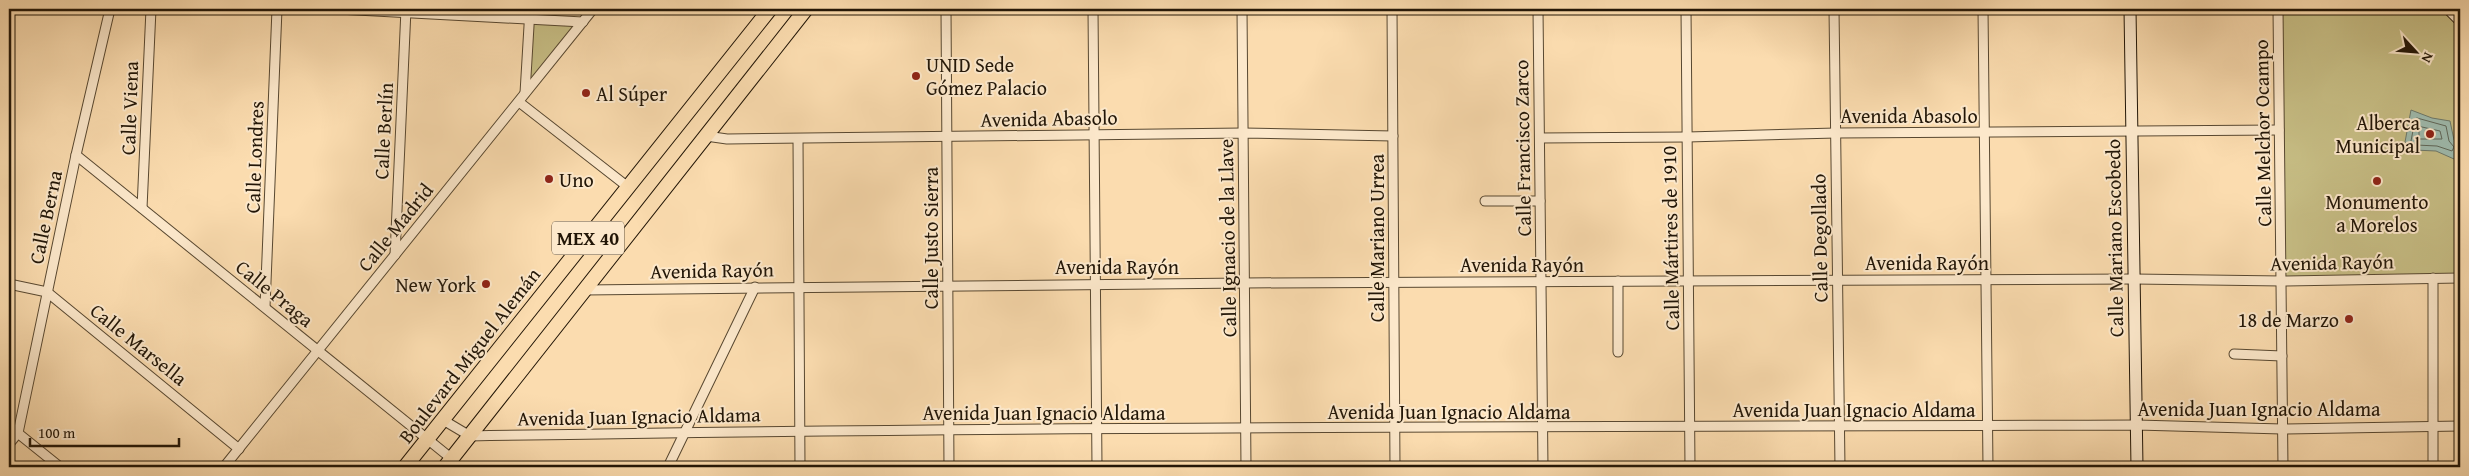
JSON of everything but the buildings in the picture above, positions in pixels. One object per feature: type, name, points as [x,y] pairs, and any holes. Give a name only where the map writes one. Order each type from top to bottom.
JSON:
[{"type":"highway","name":"Boulevard Miguel Alemán","points":[[406,467],[770,9]]},
{"type":"highway","name":"MEX 40","points":[[448,463],[806,9]]},
{"type":"main road","name":"Calle Mariano Escobedo","points":[[2130,9],[2130,131],[2138,425],[2137,467]]},
{"type":"main road","points":[[2449,9],[2460,20]]},
{"type":"street","name":"Calle Berna","points":[[18,433],[76,155],[110,9]]},
{"type":"street","name":"Calle Viena","points":[[142,208],[151,9]]},
{"type":"street","name":"Calle Londres","points":[[265,308],[277,9]]},
{"type":"street","points":[[338,9],[529,13],[583,22]]},
{"type":"street","name":"Calle Madrid","points":[[224,467],[593,9]]},
{"type":"street","name":"Calle Justo Sierra","points":[[946,9],[949,467]]},
{"type":"street","points":[[1093,9],[1097,467]]},
{"type":"street","name":"Calle Ignacio de la Llave","points":[[1242,9],[1246,467]]},
{"type":"street","name":"Calle Mariano Urrea","points":[[1392,9],[1395,467]]},
{"type":"street","name":"Calle Francisco Zarco","points":[[1538,9],[1543,467]]},
{"type":"street","name":"Calle Mártires de 1910","points":[[1686,9],[1690,467]]},
{"type":"street","name":"Calle Degollado","points":[[1834,9],[1840,467]]},
{"type":"street","points":[[1983,9],[1988,467]]},
{"type":"street","name":"Calle Melchor Ocampo","points":[[2278,9],[2283,467]]},
{"type":"street","name":"Calle Berlín","points":[[395,255],[406,10]]},
{"type":"street","points":[[529,13],[522,98],[628,187]]},
{"type":"street","name":"Avenida Abasolo","points":[[1540,138],[1687,137],[1836,132],[2279,130]]},
{"type":"street","name":"Avenida Abasolo","points":[[706,136],[727,139],[1243,133],[1393,136]]},
{"type":"street","points":[[798,138],[800,467]]},
{"type":"street","name":"Calle Praga","points":[[76,155],[428,439],[448,463]]},
{"type":"street","points":[[1485,200],[1540,201]]},
{"type":"street","points":[[2432,278],[2434,467]]},
{"type":"street","name":"Avenida Rayón","points":[[585,290],[799,286],[1394,282],[2134,279],[2282,281],[2460,278]]},
{"type":"street","points":[[1618,281],[1618,352]]},
{"type":"street","name":"Calle Marsella","points":[[9,284],[47,292],[239,449]]},
{"type":"street","points":[[668,467],[755,287]]},
{"type":"street","points":[[2234,354],[2282,356]]},
{"type":"street","points":[[443,420],[470,436]]},
{"type":"street","name":"Avenida Juan Ignacio Aldama","points":[[470,436],[949,430],[2138,425],[2282,430],[2460,426]]},
{"type":"street","points":[[9,426],[60,467]]},
{"type":"street","points":[[9,444],[18,433]]},
{"type":"shaded area","points":[[2277,9],[2442,9],[2460,27],[2460,278],[2282,281]]},
{"type":"shaded area","points":[[530,16],[581,21],[526,89]]},
{"type":"water","name":"Alberca Municipal","points":[[2411,110],[2432,118],[2450,121],[2454,140],[2460,145],[2454,159],[2436,151],[2414,150],[2405,142]]},
{"type":"place","name":"UNID Sede Gómez Palacio","points":[[916,76]]},
{"type":"place","name":"Al Súper","points":[[586,93]]},
{"type":"place","name":"Alberca Municipal","points":[[2430,134]]},
{"type":"place","name":"Uno","points":[[549,179]]},
{"type":"place","name":"Monumento a Morelos","points":[[2377,181]]},
{"type":"place","name":"New York","points":[[486,284]]},
{"type":"place","name":"18 de Marzo","points":[[2349,319]]}]
